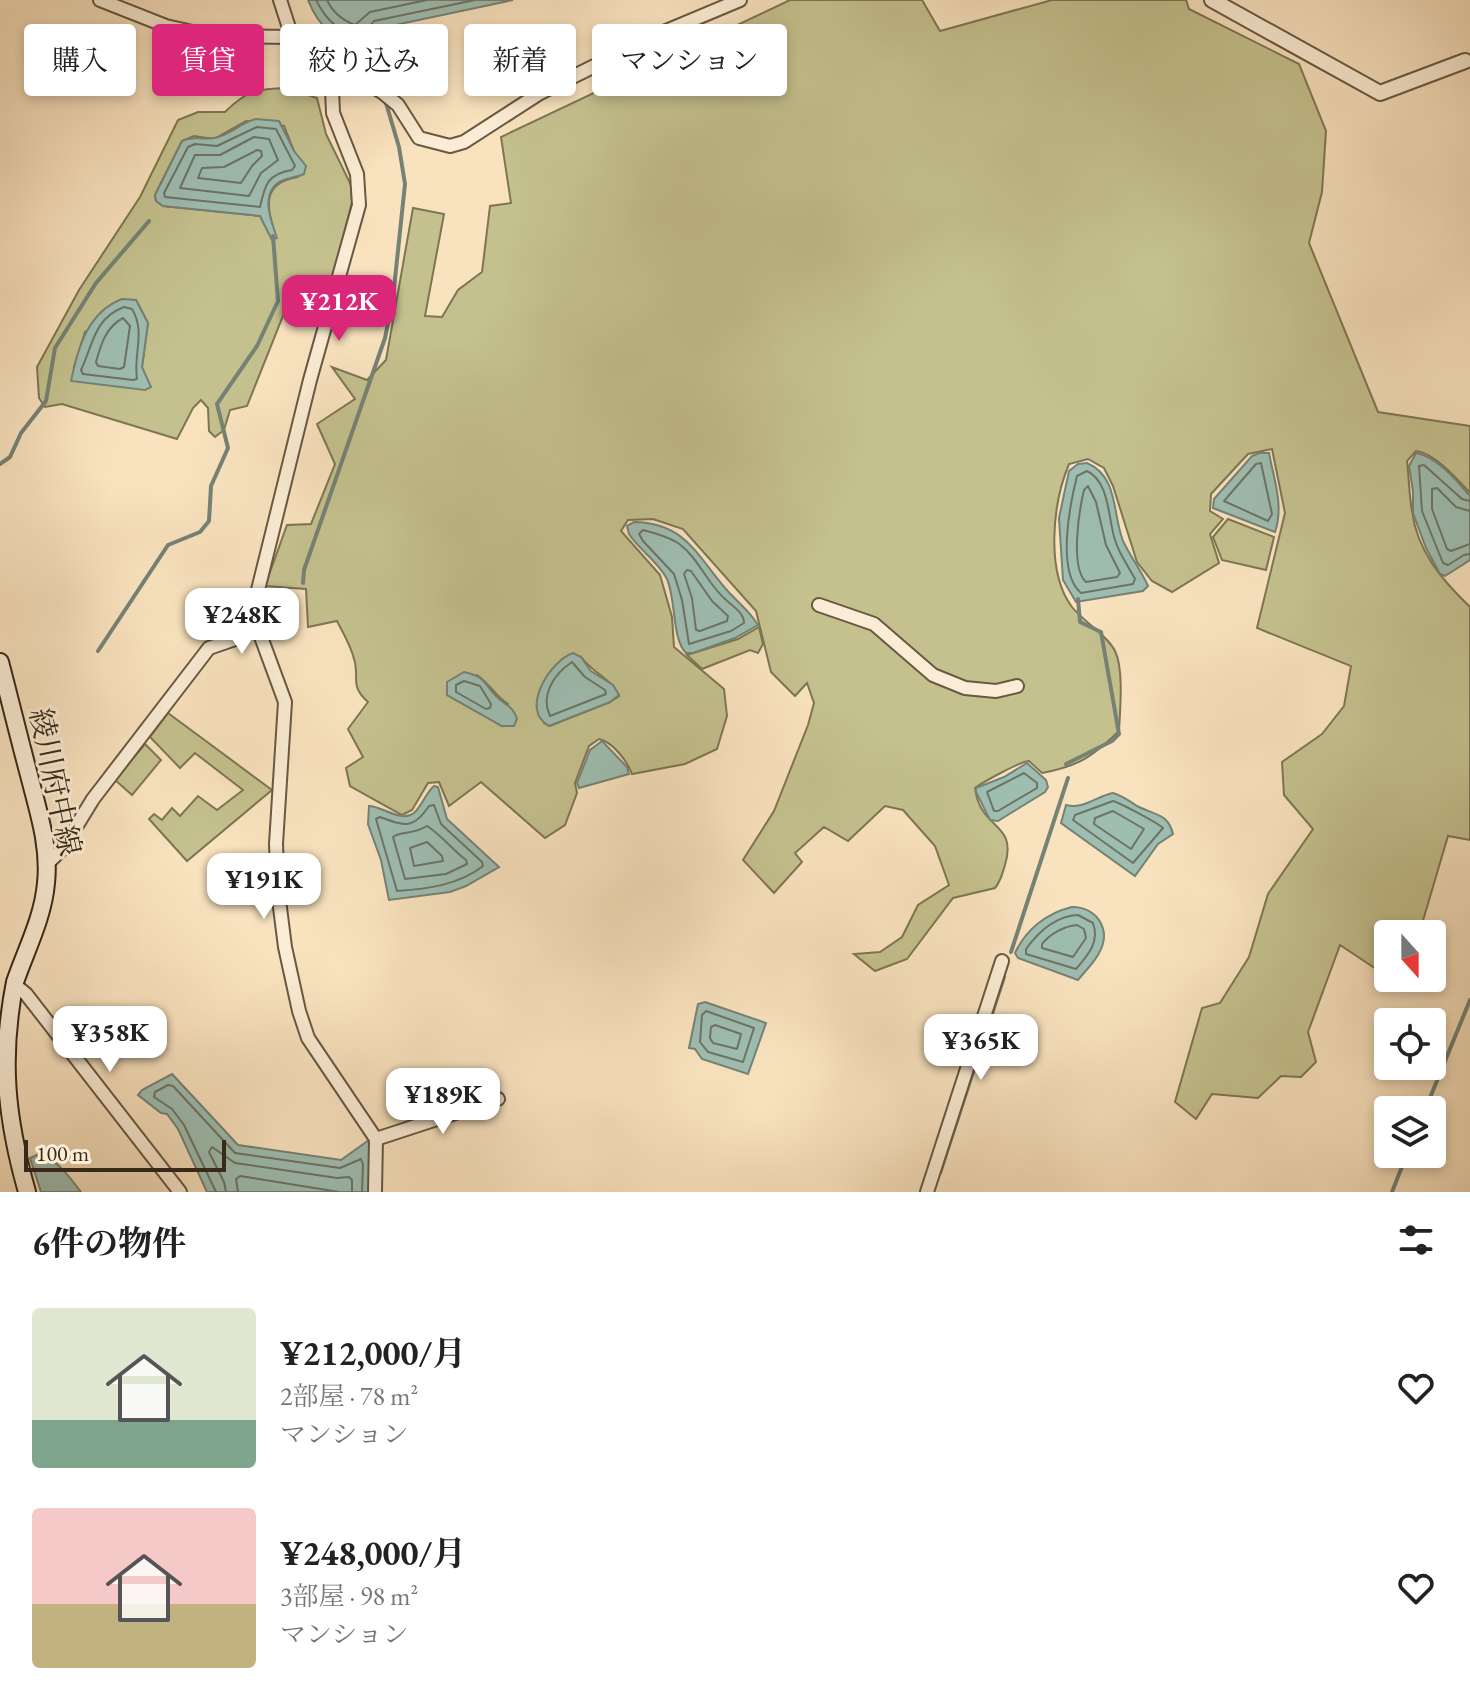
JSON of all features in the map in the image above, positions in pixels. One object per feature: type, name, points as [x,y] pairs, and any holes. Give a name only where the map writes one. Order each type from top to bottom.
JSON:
[{"type":"main road","name":"綾川府中線","points":[[0,662],[39,815],[47,864],[43,903],[14,984],[0,1051],[1,1078],[11,1132],[27,1192]]},
{"type":"street","points":[[100,0],[166,26],[210,36],[280,37]]},
{"type":"street","points":[[280,0],[288,24]]},
{"type":"street","points":[[387,96],[398,105],[419,138],[450,146],[476,135],[540,93],[659,34],[740,0]]},
{"type":"street","points":[[1212,0],[1380,93],[1465,61]]},
{"type":"street","points":[[332,96],[333,113],[357,174],[359,205],[310,380],[255,602],[257,626],[285,702],[276,844],[285,947],[308,1038],[376,1139],[375,1192]]},
{"type":"street","points":[[819,605],[874,624],[933,675],[984,692],[1017,686]]},
{"type":"street","points":[[47,864],[63,848],[93,799],[209,648],[241,637],[257,626]]},
{"type":"street","points":[[927,1192],[1002,961]]},
{"type":"street","points":[[14,984],[26,994],[180,1192]]},
{"type":"street","points":[[376,1139],[498,1099]]},
{"type":"shaded area","points":[[790,0],[922,0],[940,31],[1052,0],[1186,0],[1189,9],[1299,64],[1326,131],[1322,192],[1309,243],[1378,412],[1470,426],[1470,493],[1431,457],[1416,451],[1407,461],[1411,505],[1419,539],[1432,564],[1470,607],[1470,840],[1448,836],[1423,920],[1374,920],[1374,968],[1340,945],[1308,1032],[1316,1062],[1301,1077],[1281,1076],[1258,1098],[1212,1094],[1196,1119],[1175,1102],[1202,1008],[1220,1003],[1249,957],[1268,894],[1313,829],[1284,795],[1282,762],[1322,734],[1344,706],[1351,666],[1257,628],[1285,513],[1272,449],[1248,454],[1211,494],[1210,511],[1223,519],[1210,534],[1219,563],[1172,592],[1152,581],[1137,562],[1113,486],[1104,468],[1088,459],[1069,464],[1059,497],[1054,536],[1058,575],[1072,607],[1115,651],[1120,679],[1119,731],[1093,754],[1066,767],[1042,773],[1029,761],[975,788],[978,802],[1006,840],[1008,851],[999,883],[995,888],[953,898],[907,959],[875,971],[854,954],[880,952],[902,937],[918,905],[949,885],[935,846],[903,810],[885,806],[848,841],[824,827],[795,853],[802,862],[774,893],[743,860],[774,811],[814,703],[807,683],[795,696],[771,672],[756,611],[683,529],[653,519],[628,520],[621,531],[660,575],[672,617],[674,647],[724,689],[727,716],[717,749],[685,764],[632,774],[619,753],[599,739],[589,746],[575,783],[577,793],[565,825],[545,838],[481,782],[449,806],[439,782],[428,783],[412,810],[402,815],[350,786],[346,768],[363,757],[348,729],[368,702],[357,686],[356,666],[349,644],[337,621],[308,627],[306,589],[265,586],[287,525],[311,524],[335,464],[317,424],[355,399],[332,367],[367,380],[386,360],[413,208],[444,214],[425,316],[442,317],[458,290],[482,272],[490,206],[511,203],[501,137],[592,94],[787,96],[787,24],[739,24]],"holes":[[[581,657],[613,686],[619,696],[550,726],[544,723]],[[477,675],[508,704],[502,726],[447,695]]]},
{"type":"shaded area","points":[[280,89],[280,96],[317,98],[326,134],[351,185],[352,202],[330,291],[297,302],[285,311],[247,406],[230,410],[224,430],[215,437],[209,431],[208,408],[201,400],[193,408],[177,439],[62,404],[45,407],[39,398],[37,367],[79,290],[140,197],[178,120],[198,112],[225,112],[244,96],[264,96],[264,90]],"holes":[[[246,121],[284,126],[294,151],[298,177],[277,185],[269,198],[276,237],[272,239],[260,216],[163,206],[156,201],[155,195],[182,141],[194,136],[214,139]],[[136,300],[148,323],[142,367],[74,367],[85,332]]]},
{"type":"shaded area","points":[[1228,519],[1274,537],[1266,570],[1222,560],[1213,537]]},
{"type":"shaded area","points":[[759,627],[763,644],[758,653],[750,650],[702,669],[687,655],[738,639]]},
{"type":"shaded area","points":[[168,713],[272,790],[187,861],[149,819],[154,814],[162,820],[172,808],[180,816],[198,796],[217,810],[243,790],[195,753],[180,768],[150,737]]},
{"type":"shaded area","points":[[145,744],[161,760],[132,795],[115,780]]},
{"type":"water","points":[[308,0],[513,0],[400,24],[321,24]]},
{"type":"water","points":[[256,119],[279,121],[294,151],[306,166],[304,174],[279,182],[270,193],[269,208],[277,238],[272,240],[260,216],[163,206],[156,201],[155,195],[182,141],[220,137]]},
{"type":"water","points":[[122,299],[136,300],[148,323],[142,367],[151,387],[145,390],[71,381],[86,332],[101,313]]},
{"type":"water","points":[[1269,453],[1279,512],[1275,532],[1213,508],[1214,499],[1252,456]]},
{"type":"water","points":[[1416,453],[1438,464],[1470,496],[1470,560],[1445,576],[1440,574],[1426,548],[1413,513],[1409,466]]},
{"type":"water","points":[[1087,463],[1105,477],[1110,486],[1123,541],[1148,586],[1143,591],[1076,602],[1063,580],[1059,518],[1069,471],[1078,464]]},
{"type":"water","points":[[634,522],[666,528],[678,534],[758,625],[735,638],[686,653],[678,639],[667,579],[629,534],[627,526]]},
{"type":"water","points":[[573,653],[581,657],[591,671],[613,685],[619,695],[610,702],[549,726],[540,719],[537,698],[547,675]]},
{"type":"water","points":[[464,672],[480,678],[511,708],[517,719],[514,726],[502,726],[447,695],[447,682]]},
{"type":"water","points":[[602,741],[627,767],[629,774],[579,788],[577,783],[590,750]]},
{"type":"water","points":[[1027,763],[1046,780],[1048,787],[1045,792],[998,821],[990,820],[976,788],[1004,777]]},
{"type":"water","points":[[434,786],[438,787],[447,819],[499,867],[450,892],[389,900],[381,860],[368,824],[369,806],[409,816]]},
{"type":"water","points":[[1113,793],[1164,818],[1173,834],[1158,844],[1135,876],[1061,823],[1066,805],[1084,804]]},
{"type":"water","points":[[1072,907],[1095,915],[1104,936],[1097,957],[1078,980],[1018,958],[1015,953],[1031,929],[1054,913]]},
{"type":"water","points":[[705,1002],[766,1023],[748,1074],[702,1059],[695,1049],[689,1048],[698,1004]]},
{"type":"water","points":[[172,1074],[238,1145],[341,1160],[369,1140],[370,1192],[207,1192],[178,1129],[167,1114],[161,1113],[138,1095]]},
{"type":"water","points":[[41,1153],[58,1165],[81,1192],[41,1192],[30,1158]]},
{"type":"waterway","points":[[303,583],[304,570],[385,338],[393,298],[405,184],[399,147],[386,103]]},
{"type":"waterway","points":[[0,464],[10,457],[21,433],[46,401],[55,348],[96,283],[149,221]]},
{"type":"waterway","points":[[98,651],[168,545],[200,532],[209,521],[211,486],[228,448],[217,404],[257,346],[278,301],[273,236]]},
{"type":"waterway","points":[[1066,764],[1112,741],[1119,734],[1101,632],[1080,622],[1078,599]]},
{"type":"waterway","points":[[1011,952],[1068,778]]},
{"type":"waterway","points":[[940,1173],[1004,977]]},
{"type":"waterway","points":[[1431,1096],[1470,1000]]},
{"type":"waterway","points":[[1392,1192],[1401,1168]]}]
